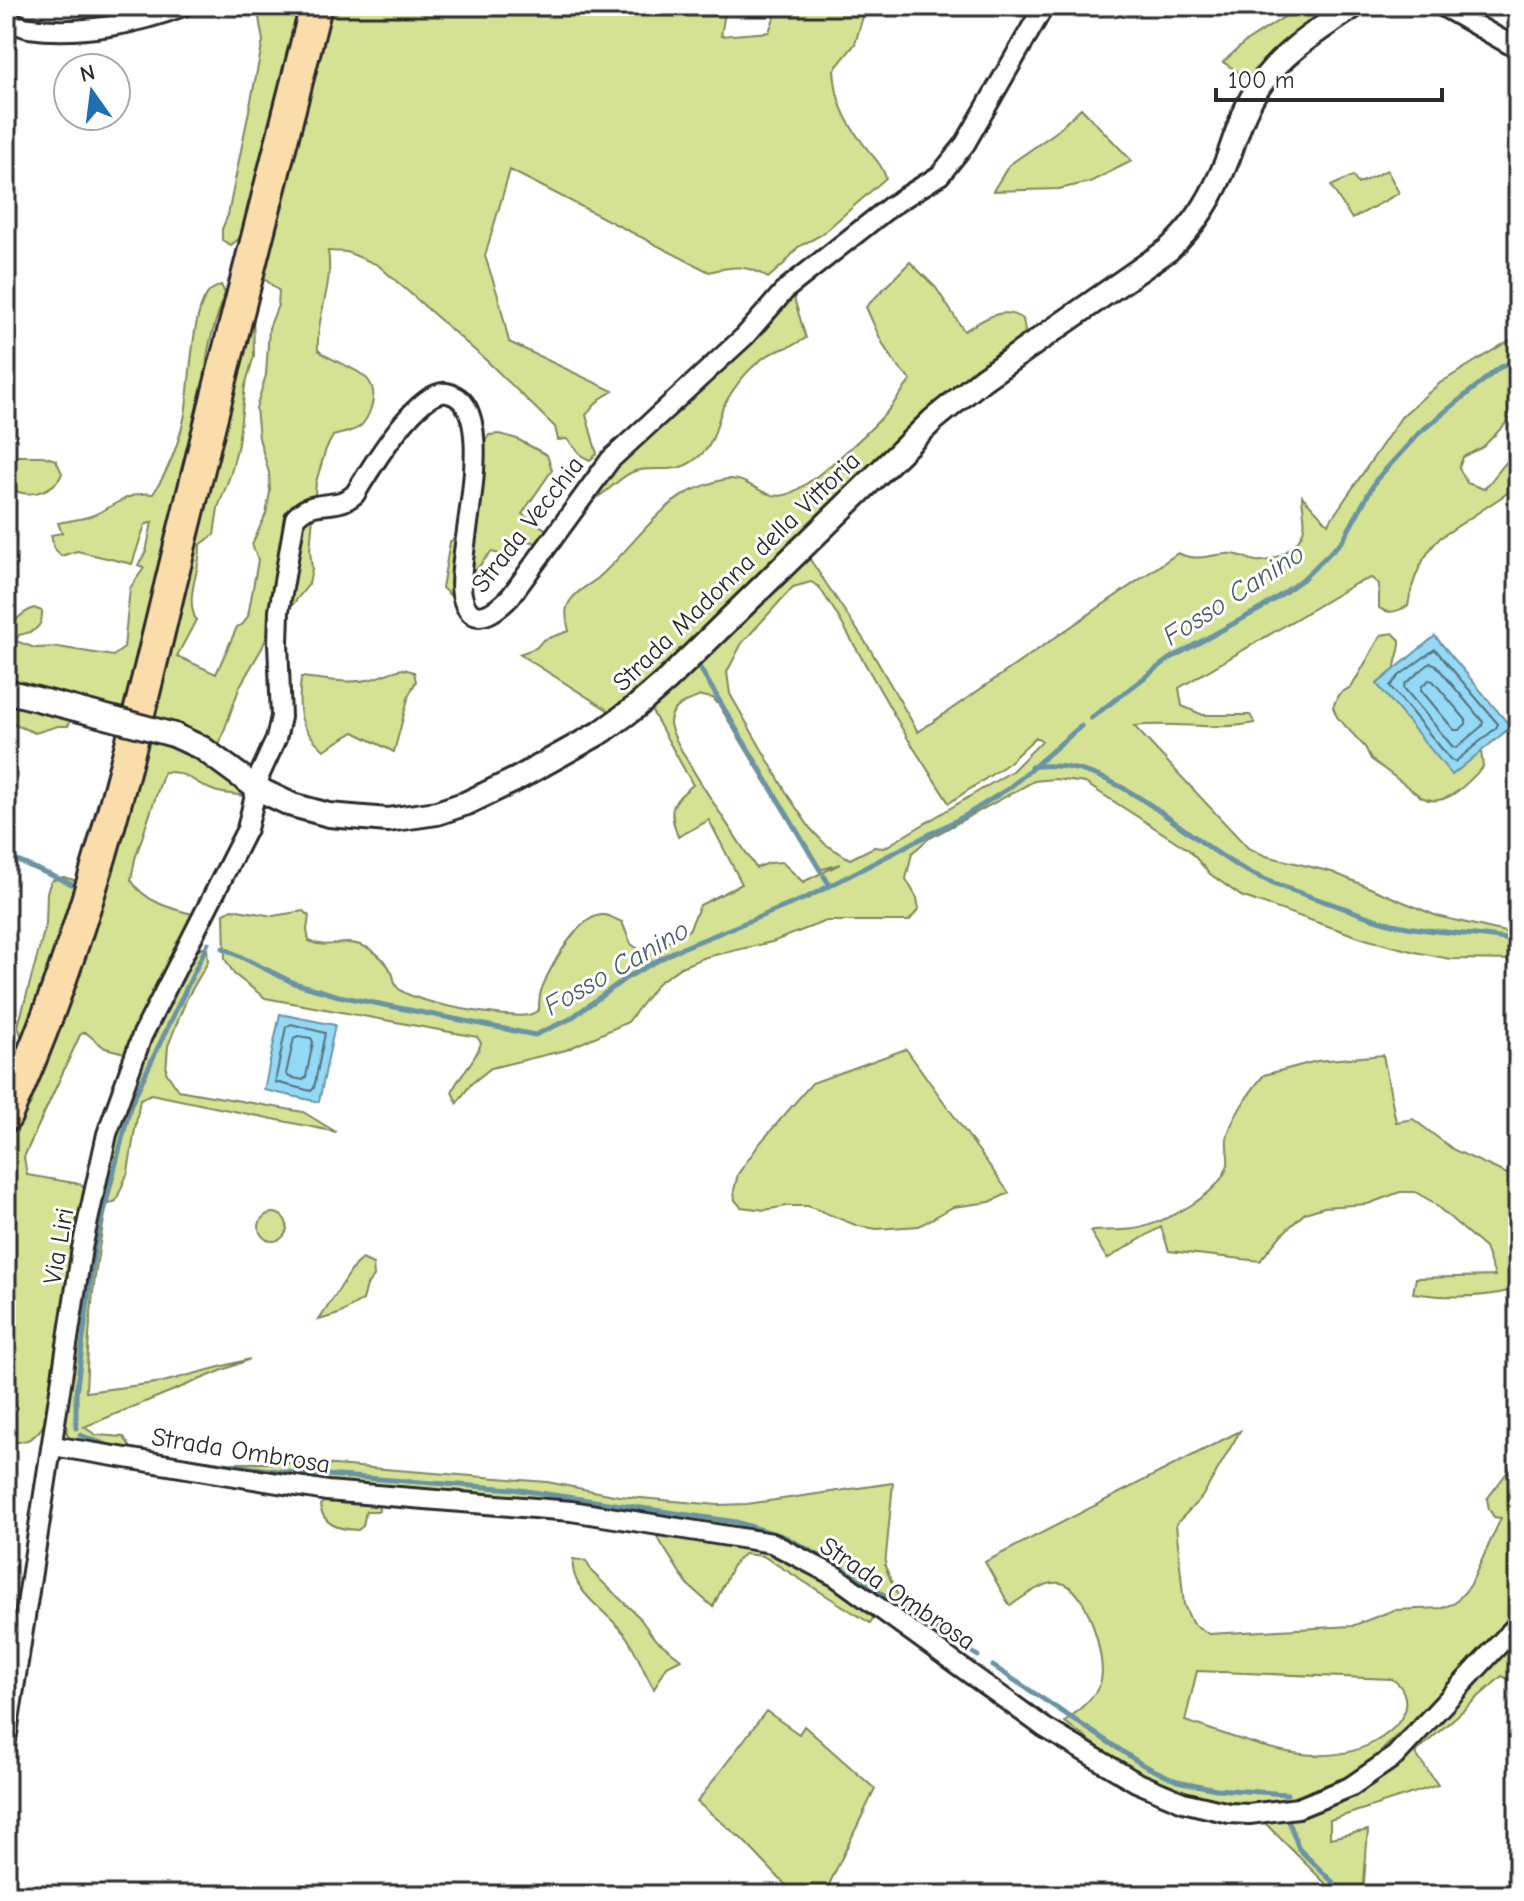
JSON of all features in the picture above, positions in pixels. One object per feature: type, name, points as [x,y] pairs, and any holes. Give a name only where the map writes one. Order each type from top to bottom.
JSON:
[{"type":"highway","points":[[6,1116],[52,1009],[97,866],[143,696],[316,6]]},
{"type":"street","points":[[6,18],[26,28],[97,28],[149,19],[183,6]]},
{"type":"street","name":"Strada Vecchia","points":[[258,789],[260,774],[276,739],[281,717],[279,611],[295,518],[302,509],[347,501],[405,422],[427,399],[446,393],[456,397],[470,413],[475,462],[462,576],[463,600],[469,610],[477,615],[496,613],[610,460],[745,336],[786,289],[891,206],[940,175],[965,144],[1044,6]]},
{"type":"street","name":"Strada Madonna della Vittoria","points":[[6,691],[174,735],[202,748],[258,789],[292,805],[329,815],[368,820],[423,816],[467,803],[515,780],[603,731],[667,680],[933,420],[983,379],[1168,250],[1187,233],[1201,215],[1218,183],[1244,113],[1260,84],[1277,64],[1354,6]]},
{"type":"street","points":[[1442,6],[1518,49]]},
{"type":"street","name":"Via Liri","points":[[6,1740],[82,1248],[107,1134],[142,1036],[247,829],[258,789]]},
{"type":"street","name":"Strada Ombrosa","points":[[53,1446],[327,1491],[571,1511],[772,1543],[835,1576],[1045,1728],[1136,1782],[1183,1802],[1229,1813],[1249,1814],[1298,1808],[1350,1787],[1395,1756],[1518,1624]]},
{"type":"green space","points":[[257,6],[309,6],[241,237],[231,245],[222,240],[222,229],[228,215],[263,41]]},
{"type":"green space","points":[[327,6],[726,6],[721,36],[769,32],[778,6],[866,6],[855,44],[834,70],[835,81],[839,102],[847,119],[886,178],[821,235],[798,247],[768,278],[753,270],[739,268],[709,272],[510,170],[485,256],[509,342],[613,391],[600,399],[586,415],[597,454],[590,460],[582,456],[567,439],[558,440],[555,427],[488,362],[378,265],[347,252],[328,251],[329,276],[318,350],[366,378],[373,395],[371,408],[361,425],[353,431],[333,436],[326,449],[316,482],[309,584],[289,609],[274,620],[240,686],[219,745],[147,717],[253,307],[254,356],[245,386],[238,444],[218,508],[214,535],[200,545],[192,592],[196,620],[177,656],[216,674],[237,627],[248,616],[258,560],[252,544],[266,514],[270,492],[256,408],[266,375],[269,328],[278,305],[279,291],[262,277]]},
{"type":"green space","points":[[1301,6],[1343,6],[1252,81],[1223,62],[1244,43]]},
{"type":"green space","points":[[1081,108],[1132,161],[1090,182],[1059,189],[993,191],[1009,165],[1056,132]]},
{"type":"green space","points":[[1387,170],[1399,193],[1352,219],[1331,186],[1353,176],[1358,184]]},
{"type":"green space","points":[[910,262],[936,288],[964,331],[993,316],[1008,313],[1023,319],[1025,331],[1019,344],[628,703],[611,712],[519,654],[536,648],[543,640],[569,631],[566,610],[569,602],[609,568],[663,510],[687,493],[735,479],[769,494],[785,495],[822,472],[876,423],[911,380],[889,355],[866,307]]},
{"type":"green space","points":[[221,285],[225,293],[207,355],[208,394],[122,711],[6,682],[6,648],[10,629],[23,614],[34,608],[42,611],[39,625],[33,631],[19,635],[16,641],[35,648],[58,647],[113,656],[124,648],[130,588],[144,568],[138,565],[146,552],[152,522],[145,525],[132,564],[77,551],[61,556],[54,548],[51,535],[62,533],[58,523],[91,516],[137,495],[153,494],[168,467],[182,429],[198,315],[210,291]]},
{"type":"green space","points":[[793,295],[806,338],[768,355],[747,372],[723,407],[713,437],[704,452],[677,468],[635,471],[594,499],[590,497],[593,487]]},
{"type":"green space","points":[[1518,335],[1518,411],[1483,447],[1463,457],[1459,468],[1467,483],[1484,489],[1518,451],[1518,486],[1440,538],[1419,569],[1408,606],[1390,612],[1379,608],[1379,584],[1371,578],[1355,584],[1179,688],[1182,706],[1203,715],[1250,715],[1255,723],[1134,726],[1248,848],[1266,856],[1332,872],[1437,916],[1518,935],[1518,960],[1450,959],[1415,952],[1365,939],[1241,896],[1210,874],[1189,850],[1085,783],[1055,779],[1034,781],[928,839],[912,853],[906,879],[917,898],[919,909],[909,921],[826,921],[772,942],[706,957],[681,967],[658,983],[628,1022],[566,1050],[491,1068],[471,1084],[457,1103],[452,1092],[478,1050],[481,1043],[477,1037],[265,998],[234,974],[225,959],[224,913],[232,909],[273,916],[303,911],[309,916],[309,941],[324,945],[352,943],[368,948],[386,963],[396,986],[405,993],[438,1004],[481,1012],[517,1016],[532,1014],[539,1010],[541,991],[557,957],[575,933],[594,917],[606,915],[622,922],[631,944],[640,950],[668,942],[689,930],[700,905],[742,884],[709,820],[678,837],[673,807],[693,785],[649,706],[807,555],[870,649],[918,732],[1178,553],[1196,558],[1234,554],[1256,561],[1278,556],[1292,547],[1302,535],[1302,496],[1328,524],[1402,416],[1440,383]],"holes":[[[811,582],[819,587],[836,613],[908,739],[949,803],[1006,765],[1036,737],[1042,741],[1012,771],[884,848],[874,847],[850,859],[825,844],[789,797],[730,694],[727,672],[742,643],[793,587]],[[701,696],[713,698],[719,705],[819,870],[840,864],[803,882],[782,862],[756,868],[673,734],[670,723],[673,712]]]},
{"type":"green space","points":[[500,434],[547,455],[552,470],[522,514],[553,534],[542,544],[528,541],[505,555],[491,552],[458,591],[463,607],[442,588],[450,542],[466,527],[470,465],[489,435]]},
{"type":"green space","points":[[7,456],[43,456],[56,460],[62,473],[59,480],[45,490],[20,493],[8,483]]},
{"type":"green space","points":[[1393,633],[1400,640],[1395,669],[1377,684],[1453,774],[1481,751],[1483,767],[1455,793],[1439,800],[1421,797],[1371,759],[1365,747],[1337,717],[1333,707],[1338,695],[1352,686],[1381,635]]},
{"type":"green space","points":[[404,669],[414,672],[416,681],[409,695],[394,752],[354,732],[324,750],[304,726],[300,709],[301,677],[359,681]]},
{"type":"green space","points":[[6,694],[74,714],[68,726],[35,733],[6,721]]},
{"type":"green space","points":[[143,733],[183,745],[239,783],[243,796],[211,790],[186,776],[164,772],[131,880],[151,899],[196,915],[125,1053],[105,1048],[85,1032],[80,1035],[24,1157],[27,1175],[80,1184],[89,1192],[46,1421],[30,1439],[6,1441],[6,1137],[18,1114]]},
{"type":"green space","points":[[63,877],[82,882],[23,1042],[18,1026],[46,924],[47,892],[51,881]]},
{"type":"green space","points":[[207,947],[208,962],[187,998],[168,1046],[166,1072],[178,1090],[303,1112],[336,1132],[151,1094],[140,1099],[128,1172],[116,1201],[107,1205],[102,1228],[92,1298],[86,1392],[163,1382],[250,1359],[84,1427],[96,1435],[124,1437],[131,1448],[148,1456],[70,1442],[66,1419],[68,1389],[112,1148],[144,1053],[197,951]]},
{"type":"green space","points":[[906,1049],[1009,1193],[990,1202],[953,1207],[919,1226],[877,1229],[858,1226],[808,1206],[765,1210],[741,1207],[735,1200],[734,1190],[738,1174],[760,1143],[812,1083]]},
{"type":"green space","points":[[1383,1055],[1396,1122],[1413,1119],[1454,1150],[1518,1179],[1518,1280],[1513,1290],[1463,1296],[1413,1293],[1416,1278],[1495,1276],[1485,1248],[1431,1201],[1415,1192],[1400,1192],[1368,1204],[1324,1207],[1305,1213],[1281,1235],[1260,1261],[1169,1251],[1161,1227],[1107,1259],[1090,1231],[1146,1226],[1189,1206],[1214,1187],[1228,1164],[1227,1139],[1232,1123],[1264,1075],[1317,1061]]},
{"type":"green space","points":[[273,1213],[283,1217],[287,1227],[283,1237],[273,1241],[263,1237],[259,1227],[263,1217]]},
{"type":"green space","points":[[362,1259],[373,1264],[374,1277],[367,1285],[363,1300],[339,1314],[319,1320],[355,1265]]},
{"type":"green space","points":[[1240,1431],[1202,1497],[1176,1524],[1184,1605],[1192,1623],[1209,1634],[1352,1626],[1394,1610],[1442,1608],[1455,1603],[1470,1586],[1501,1518],[1494,1517],[1487,1499],[1518,1458],[1518,1616],[1360,1772],[1333,1790],[1309,1799],[1288,1803],[1243,1804],[1199,1796],[1146,1776],[1087,1739],[1065,1722],[1091,1698],[1101,1680],[1097,1640],[1086,1609],[1070,1587],[1060,1583],[1040,1587],[1010,1606],[985,1562]],"holes":[[[1197,1671],[1392,1679],[1405,1697],[1403,1715],[1398,1723],[1381,1738],[1358,1749],[1334,1754],[1309,1755],[1284,1751],[1185,1721]]]},
{"type":"green space","points":[[188,1463],[309,1463],[547,1482],[619,1496],[718,1505],[747,1504],[893,1483],[885,1566],[896,1592],[920,1623],[771,1537],[722,1525],[523,1497],[265,1475]]},
{"type":"green space","points":[[333,1495],[378,1502],[379,1511],[366,1511],[363,1526],[358,1530],[338,1527],[328,1522],[320,1505]]},
{"type":"green space","points":[[651,1527],[770,1545],[878,1611],[870,1623],[763,1556],[744,1554],[733,1565],[713,1607],[687,1584]]},
{"type":"green space","points":[[573,1559],[586,1561],[592,1572],[639,1617],[654,1638],[681,1659],[667,1666],[654,1689],[621,1629],[584,1593],[574,1571]]},
{"type":"green space","points":[[1518,1639],[1518,1684],[1502,1676],[1415,1753],[1438,1785],[1330,1820],[1330,1838],[1368,1830],[1363,1895],[1337,1895],[1263,1821],[1267,1817],[1320,1806],[1461,1692]]},
{"type":"green space","points":[[766,1711],[799,1734],[804,1726],[875,1789],[824,1895],[795,1895],[743,1840],[697,1802]]},
{"type":"water","points":[[1435,636],[1511,727],[1452,775],[1377,684]]},
{"type":"water","points":[[280,1014],[335,1025],[319,1102],[264,1090]]},
{"type":"waterway","name":"Fosso Canino","points":[[1091,718],[1169,659],[1262,608],[1303,579],[1343,540],[1376,480],[1419,433],[1499,368],[1518,359]]},
{"type":"waterway","points":[[700,668],[820,870]]},
{"type":"waterway","name":"Fosso Canino","points":[[223,948],[294,983],[339,996],[535,1035],[570,1019],[626,978],[675,951],[806,898],[963,817],[1009,788],[1081,726]]},
{"type":"waterway","points":[[1031,767],[1059,766],[1112,782],[1231,862],[1256,876],[1297,892],[1401,926],[1518,941]]},
{"type":"waterway","name":"Fosso Canino","points":[[6,856],[74,885]]},
{"type":"waterway","points":[[824,876],[830,886]]},
{"type":"waterway","points":[[76,1428],[76,1394],[95,1246],[131,1104],[208,943]]},
{"type":"waterway","points":[[80,1435],[118,1449]]},
{"type":"waterway","points":[[187,1459],[286,1472],[513,1489],[736,1522],[785,1537],[844,1569],[978,1656]]},
{"type":"waterway","points":[[993,1666],[1143,1765],[1177,1781],[1216,1789],[1287,1794]]},
{"type":"waterway","points":[[1288,1819],[1299,1849],[1346,1895]]}]
